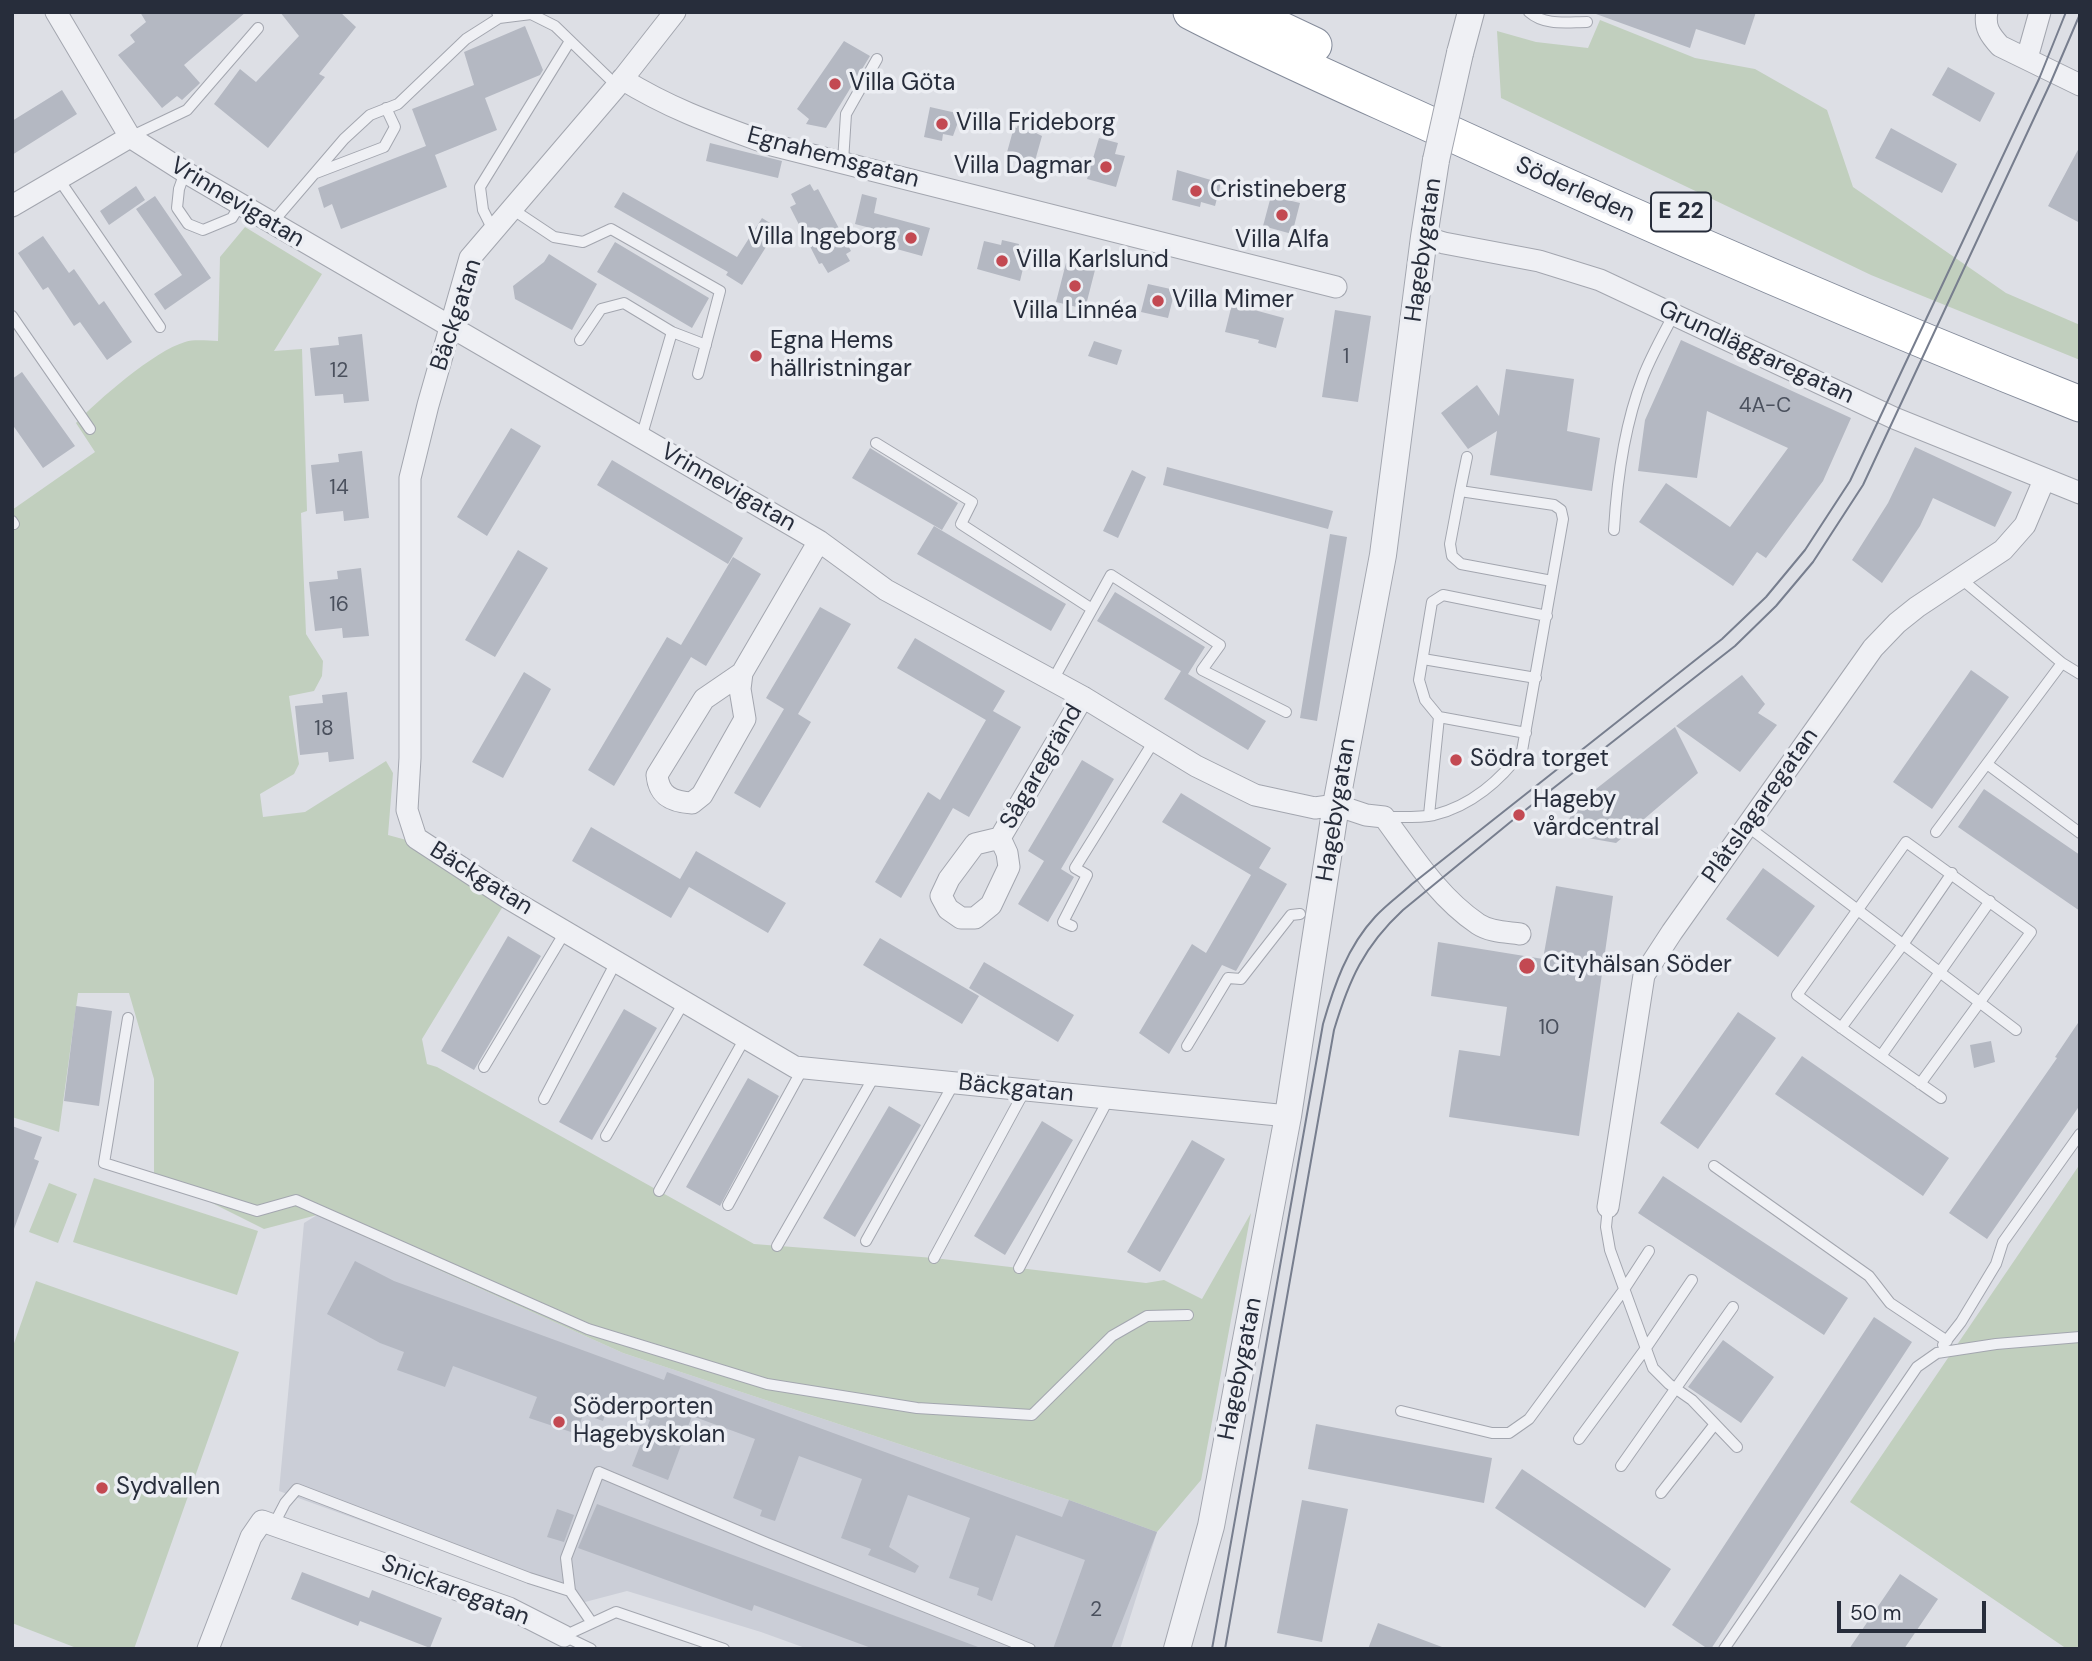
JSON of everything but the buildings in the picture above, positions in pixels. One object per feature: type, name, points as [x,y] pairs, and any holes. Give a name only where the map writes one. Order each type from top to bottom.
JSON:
[{"type":"highway","name":"Söderleden","points":[[1191,12],[1247,41],[1786,284],[2080,404]]},
{"type":"highway","name":"Söderleden","points":[[1244,12],[1519,140],[1843,284],[2080,382]]},
{"type":"street","name":"Vrinnevigatan","points":[[56,12],[130,137],[184,172],[819,541],[886,590],[1083,696],[1196,766],[1255,795],[1315,808],[1336,805],[1366,815],[1384,817]]},
{"type":"street","name":"Bäckgatan","points":[[675,12],[620,82],[471,258],[428,405],[410,478],[410,758],[407,810],[416,838],[508,898],[795,1067],[1288,1116]]},
{"type":"street","name":"Hagebygatan","points":[[1177,1649],[1211,1526],[1288,1116],[1336,805],[1383,555],[1436,160],[1472,12]]},
{"type":"street","points":[[1987,12],[1985,22],[1990,35],[2000,46],[2080,85]]},
{"type":"street","points":[[2026,58],[2040,12]]},
{"type":"street","name":"Egnahemsgatan","points":[[620,82],[685,114],[772,145],[1336,287]]},
{"type":"street","points":[[12,206],[130,137]]},
{"type":"street","name":"Grundläggaregatan","points":[[1424,237],[1539,261],[1600,279],[1894,418],[2080,493]]},
{"type":"street","name":"Plåtslagaregatan","points":[[1608,1207],[1644,975],[1873,648],[1897,623],[2003,550],[2025,525],[2044,480]]},
{"type":"street","points":[[742,673],[704,699],[657,775],[658,785],[664,796],[678,802],[692,803],[702,795],[745,719],[740,689],[742,673],[819,541]]},
{"type":"street","name":"Sågaregränd","points":[[1000,838],[1083,696]]},
{"type":"street","points":[[1384,817],[1444,897],[1479,925],[1496,931],[1520,934]]},
{"type":"street","points":[[208,1649],[251,1537],[268,1524]]},
{"type":"street","name":"Snickaregatan","points":[[268,1524],[509,1608],[562,1642]]},
{"type":"street","name":"Hagebygatan","points":[[1190,1607],[1190,1649]]},
{"type":"lane","points":[[1529,12],[1536,18],[1553,22],[1587,22]]},
{"type":"lane","points":[[272,223],[344,139],[370,115],[398,104],[466,39],[498,15],[531,14],[555,26],[620,82]]},
{"type":"lane","points":[[130,137],[187,110],[258,29]]},
{"type":"lane","points":[[493,230],[483,210],[481,187],[570,41]]},
{"type":"lane","points":[[843,162],[846,114],[877,59]]},
{"type":"lane","points":[[313,174],[383,147],[395,127],[386,108]]},
{"type":"lane","points":[[184,172],[177,208],[188,224],[203,230],[232,218],[240,205]]},
{"type":"lane","points":[[58,178],[160,327]]},
{"type":"lane","points":[[512,209],[554,237],[583,243],[611,229],[720,291],[698,374]]},
{"type":"lane","points":[[580,340],[601,309],[624,303],[672,332],[706,345]]},
{"type":"lane","points":[[1614,530],[1616,492],[1630,417],[1644,375],[1674,314]]},
{"type":"lane","points":[[12,316],[90,429]]},
{"type":"lane","points":[[641,438],[672,332]]},
{"type":"lane","points":[[876,443],[972,502],[961,524],[1093,609]]},
{"type":"lane","points":[[1467,457],[1450,544],[1452,556],[1461,564],[1552,581]]},
{"type":"lane","points":[[1384,817],[1429,815],[1471,800],[1507,771],[1522,751],[1563,519],[1561,510],[1554,505],[1460,491]]},
{"type":"lane","points":[[1052,680],[1111,575],[1220,645],[1202,670],[1286,712]]},
{"type":"lane","points":[[1960,578],[2080,674]]},
{"type":"lane","points":[[1526,733],[1439,717],[1425,700],[1419,680],[1432,602],[1443,595],[1547,616]]},
{"type":"lane","points":[[1423,659],[1536,678]]},
{"type":"lane","points":[[1936,832],[2063,663]]},
{"type":"lane","points":[[1429,815],[1439,717]]},
{"type":"lane","points":[[1072,926],[1063,922],[1087,875],[1075,868],[1154,741]]},
{"type":"lane","points":[[1987,764],[2080,833]]},
{"type":"lane","points":[[1747,826],[2016,1030]]},
{"type":"lane","points":[[1920,1084],[2031,932],[1906,842],[1797,995],[1841,1028],[1920,1084],[1941,1098]]},
{"type":"lane","points":[[1841,1028],[1952,873]]},
{"type":"lane","points":[[1881,1056],[1990,901]]},
{"type":"lane","points":[[1187,1046],[1228,978],[1241,979],[1291,915],[1300,914]]},
{"type":"lane","points":[[484,1067],[565,932]]},
{"type":"lane","points":[[544,1099],[616,962]]},
{"type":"lane","points":[[606,1136],[684,1002]]},
{"type":"lane","points":[[128,1018],[104,1163],[257,1211],[296,1200],[588,1329],[767,1384],[917,1408],[1032,1415],[1112,1336],[1147,1316],[1188,1315]]},
{"type":"lane","points":[[659,1191],[745,1038]]},
{"type":"lane","points":[[728,1205],[803,1068]]},
{"type":"lane","points":[[777,1247],[875,1075]]},
{"type":"lane","points":[[866,1241],[954,1083]]},
{"type":"lane","points":[[934,1258],[1025,1090]]},
{"type":"lane","points":[[1019,1268],[1109,1098]]},
{"type":"lane","points":[[1724,1649],[1917,1367],[1937,1353],[1961,1322],[1996,1264],[2003,1242],[2080,1134]]},
{"type":"lane","points":[[1714,1166],[1870,1276],[1890,1303],[1947,1340]]},
{"type":"lane","points":[[1608,1207],[1606,1227],[1610,1250],[1653,1368],[1692,1401],[1737,1447]]},
{"type":"lane","points":[[1401,1410],[1492,1433],[1509,1433],[1529,1419],[1649,1251]]},
{"type":"lane","points":[[1579,1439],[1692,1280]]},
{"type":"lane","points":[[1621,1466],[1733,1307]]},
{"type":"lane","points":[[1937,1353],[2080,1337]]},
{"type":"lane","points":[[1661,1493],[1715,1424]]},
{"type":"lane","points":[[592,1623],[570,1591],[566,1558],[599,1472],[1030,1649]]},
{"type":"lane","points":[[268,1524],[297,1489],[529,1578],[570,1591]]},
{"type":"lane","points":[[562,1642],[616,1612],[724,1649]]},
{"type":"lane","points":[[562,1642],[590,1649]]},
{"type":"shaded area","name":"Söderporten Hagebyskolan","points":[[317,1215],[623,1353],[1069,1500],[1157,1532],[1120,1649],[808,1649],[627,1591],[585,1602],[279,1491],[304,1223]]},
{"type":"green space","points":[[1600,20],[1695,58],[1755,69],[1827,110],[1853,187],[2006,293],[2080,325],[2080,360],[1871,275],[1501,98],[1497,31],[1536,42],[1588,48]]},
{"type":"green space","points":[[245,227],[322,274],[274,351],[302,349],[307,511],[301,513],[306,634],[323,661],[322,676],[314,691],[289,696],[299,764],[294,774],[260,794],[263,817],[305,812],[386,761],[393,773],[388,835],[410,841],[508,898],[422,1039],[427,1064],[437,1067],[754,1244],[934,1258],[1146,1283],[1164,1280],[1202,1299],[1251,1213],[1201,1480],[1157,1532],[1069,1500],[623,1353],[317,1215],[264,1229],[154,1174],[154,1079],[129,993],[78,993],[59,1132],[12,1117],[12,510],[95,452],[76,423],[112,390],[172,347],[189,341],[218,341],[220,257]]},
{"type":"green space","points":[[2080,1164],[2080,1649],[2067,1649],[1850,1502]]},
{"type":"green space","points":[[94,1178],[258,1231],[237,1295],[73,1242]]},
{"type":"green space","points":[[49,1183],[77,1194],[58,1243],[29,1232]]},
{"type":"green space","name":"Sydvallen","points":[[36,1281],[239,1352],[134,1649],[79,1649],[12,1623],[12,1349]]},
{"type":"tram line","points":[[1212,1649],[1323,1024],[1349,954],[1365,929],[1388,904],[1722,639],[1766,597],[1805,550],[1850,481],[2039,79],[2066,12]]},
{"type":"tram line","points":[[1225,1649],[1334,1030],[1359,965],[1389,923],[1403,910],[1519,815],[1735,646],[1776,606],[1813,562],[1863,485],[2080,14]]},
{"type":"place","name":"Villa Göta","points":[[835,84]]},
{"type":"place","name":"Villa Frideborg","points":[[942,124]]},
{"type":"place","name":"Villa Dagmar","points":[[1106,167]]},
{"type":"place","name":"Cristineberg","points":[[1196,191]]},
{"type":"place","name":"Villa Alfa","points":[[1282,215]]},
{"type":"place","name":"Villa Ingeborg","points":[[911,238]]},
{"type":"place","name":"Villa Karlslund","points":[[1002,261]]},
{"type":"place","name":"Villa Linnéa","points":[[1075,286]]},
{"type":"place","name":"Villa Mimer","points":[[1158,301]]},
{"type":"place","name":"Egna Hems hällristningar","points":[[756,356]]},
{"type":"place","name":"Södra torget","points":[[1456,760]]},
{"type":"place","name":"Hageby vårdcentral","points":[[1519,815]]},
{"type":"place","name":"Cityhälsan Söder","points":[[1527,966]]},
{"type":"place","name":"Söderporten Hagebyskolan","points":[[559,1422]]},
{"type":"place","name":"Sydvallen","points":[[102,1488]]}]
